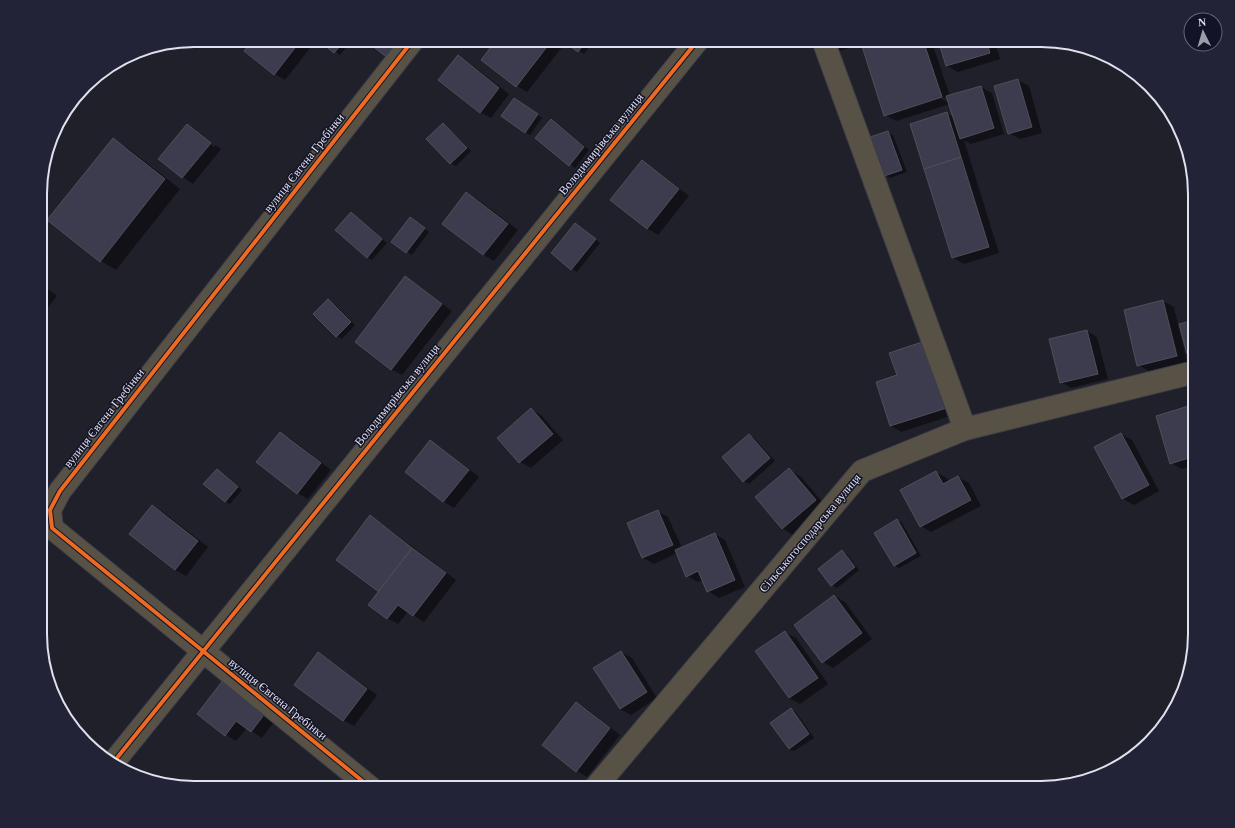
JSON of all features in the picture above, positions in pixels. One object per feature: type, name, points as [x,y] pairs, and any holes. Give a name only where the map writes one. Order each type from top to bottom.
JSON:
[{"type":"street","name":"вулиця Євгена Гребінки","points":[[362,781],[52,528],[50,510],[60,491],[408,47]]},
{"type":"street","name":"Володимирівська вулиця","points":[[116,759],[692,47]]},
{"type":"street","points":[[826,47],[965,429]]},
{"type":"street","name":"Сільськогосподарська вулиця","points":[[602,781],[862,471],[965,429],[1188,374]]},
{"type":"building","points":[[247,47],[296,47],[274,75],[244,51]]},
{"type":"building","points":[[327,47],[339,47],[334,53]]},
{"type":"building","points":[[374,47],[400,47],[390,60]]},
{"type":"building","points":[[491,47],[547,47],[516,87],[481,60]]},
{"type":"building","points":[[571,47],[582,47],[578,52]]},
{"type":"building","points":[[862,47],[925,47],[942,97],[884,116]]},
{"type":"building","points":[[940,47],[988,47],[990,53],[946,66]]},
{"type":"building","points":[[458,55],[499,88],[480,113],[438,80]]},
{"type":"building","points":[[1018,79],[1032,127],[1008,134],[994,86]]},
{"type":"building","points":[[981,86],[994,128],[960,139],[946,96]]},
{"type":"building","points":[[514,98],[538,114],[525,133],[501,116]]},
{"type":"building","points":[[947,112],[961,157],[924,169],[910,124]]},
{"type":"building","points":[[551,119],[584,147],[569,166],[535,138]]},
{"type":"building","points":[[443,123],[467,148],[450,164],[426,139]]},
{"type":"building","points":[[187,124],[211,143],[182,178],[158,159]]},
{"type":"building","points":[[888,131],[902,170],[884,176],[870,137]]},
{"type":"building","points":[[113,138],[165,179],[100,262],[47,220]]},
{"type":"building","points":[[961,157],[989,247],[952,258],[924,169]]},
{"type":"building","points":[[642,160],[679,189],[647,229],[610,200]]},
{"type":"building","points":[[466,192],[508,224],[483,255],[442,224]]},
{"type":"building","points":[[351,212],[382,239],[367,258],[335,230]]},
{"type":"building","points":[[410,217],[425,228],[406,253],[391,242]]},
{"type":"building","points":[[575,223],[596,239],[571,270],[551,253]]},
{"type":"building","points":[[405,276],[442,304],[391,370],[355,342]]},
{"type":"building","points":[[328,299],[351,322],[336,337],[313,314]]},
{"type":"building","points":[[1163,300],[1177,356],[1137,366],[1124,310]]},
{"type":"building","points":[[1188,322],[1188,354],[1187,354],[1179,324]]},
{"type":"building","points":[[1087,330],[1098,374],[1060,383],[1049,339]]},
{"type":"building","points":[[922,342],[929,365],[939,362],[953,406],[890,426],[876,382],[897,375],[889,353]]},
{"type":"building","points":[[1188,406],[1188,458],[1170,464],[1156,416]]},
{"type":"building","points":[[531,408],[553,434],[519,463],[497,438]]},
{"type":"building","points":[[280,432],[321,463],[297,494],[256,462]]},
{"type":"building","points":[[1121,433],[1149,485],[1122,499],[1094,447]]},
{"type":"building","points":[[749,434],[770,458],[743,482],[722,457]]},
{"type":"building","points":[[430,440],[469,470],[443,502],[405,472]]},
{"type":"building","points":[[789,468],[816,500],[782,529],[755,497]]},
{"type":"building","points":[[217,469],[238,487],[225,502],[203,484]]},
{"type":"building","points":[[936,471],[943,484],[958,476],[971,500],[920,527],[900,490]]},
{"type":"building","points":[[152,505],[198,541],[175,570],[129,534]]},
{"type":"building","points":[[658,510],[673,545],[642,558],[627,523]]},
{"type":"building","points":[[370,515],[412,548],[379,592],[336,560]]},
{"type":"building","points":[[897,519],[916,553],[894,566],[874,533]]},
{"type":"building","points":[[715,533],[735,580],[707,592],[698,571],[686,577],[675,550]]},
{"type":"building","points":[[412,548],[446,573],[413,616],[398,605],[387,619],[368,605]]},
{"type":"building","points":[[842,550],[855,567],[831,586],[818,569]]},
{"type":"building","points":[[834,595],[862,633],[822,663],[794,625]]},
{"type":"building","points":[[785,631],[818,678],[789,698],[755,651]]},
{"type":"building","points":[[621,651],[647,692],[620,709],[593,668]]},
{"type":"building","points":[[318,652],[367,689],[343,721],[294,685]]},
{"type":"building","points":[[224,679],[267,711],[251,732],[236,721],[225,736],[197,714]]},
{"type":"building","points":[[576,702],[610,728],[576,772],[542,745]]},
{"type":"building","points":[[791,708],[809,734],[789,749],[770,723]]},
{"type":"cycle path","points":[[362,781],[52,528],[50,510],[60,491],[408,47]]},
{"type":"cycle path","points":[[116,759],[692,47]]}]
